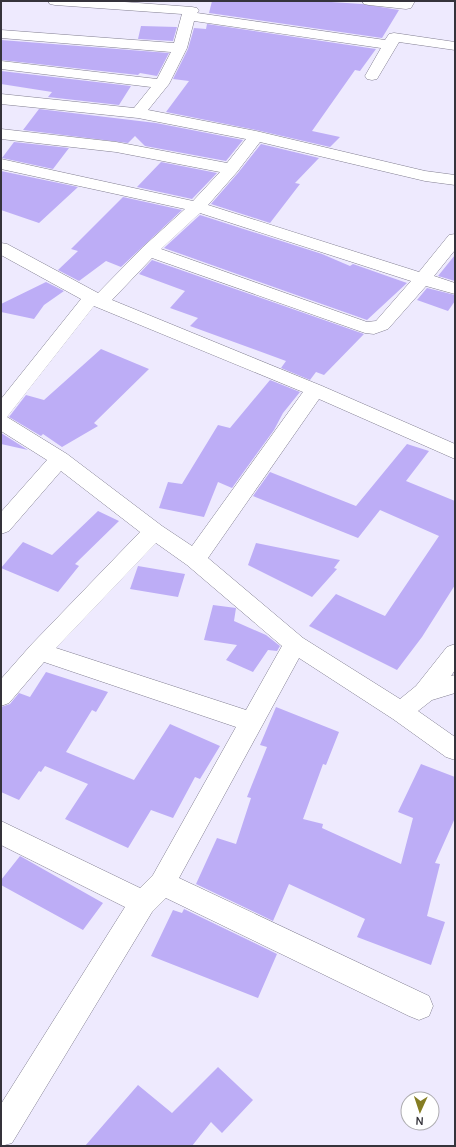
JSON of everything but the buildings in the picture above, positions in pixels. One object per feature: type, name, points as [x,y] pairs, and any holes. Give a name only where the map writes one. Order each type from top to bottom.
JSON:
[{"type":"street","points":[[55,1],[400,22]]},
{"type":"street","points":[[369,1],[400,22],[455,46]]},
{"type":"street","points":[[138,113],[162,84],[180,48],[192,10]]},
{"type":"street","points":[[372,76],[400,22]]},
{"type":"street","points":[[1,34],[180,48]]},
{"type":"street","points":[[1,66],[162,84]]},
{"type":"street","points":[[1,99],[138,113],[256,136],[425,176],[455,180]]},
{"type":"street","points":[[1,134],[116,147],[231,169]]},
{"type":"street","points":[[1,412],[96,300],[197,207],[231,169],[256,136]]},
{"type":"street","points":[[1,164],[197,207],[455,289]]},
{"type":"street","points":[[149,251],[365,328],[374,328],[382,325],[455,239]]},
{"type":"street","points":[[1,248],[96,300],[315,390],[455,452]]},
{"type":"street","points":[[195,559],[315,390]]},
{"type":"street","points":[[1,422],[60,459],[154,531],[195,559],[295,644],[401,712],[455,750]]},
{"type":"street","points":[[1,526],[60,459]]},
{"type":"street","points":[[1,696],[39,651],[154,531]]},
{"type":"street","points":[[1,1132],[143,902],[162,883],[295,644]]},
{"type":"street","points":[[39,651],[251,722]]},
{"type":"street","points":[[401,712],[424,694],[455,653]]},
{"type":"street","points":[[424,694],[455,684]]},
{"type":"street","points":[[1,832],[143,902]]},
{"type":"street","points":[[162,883],[419,1006]]}]
